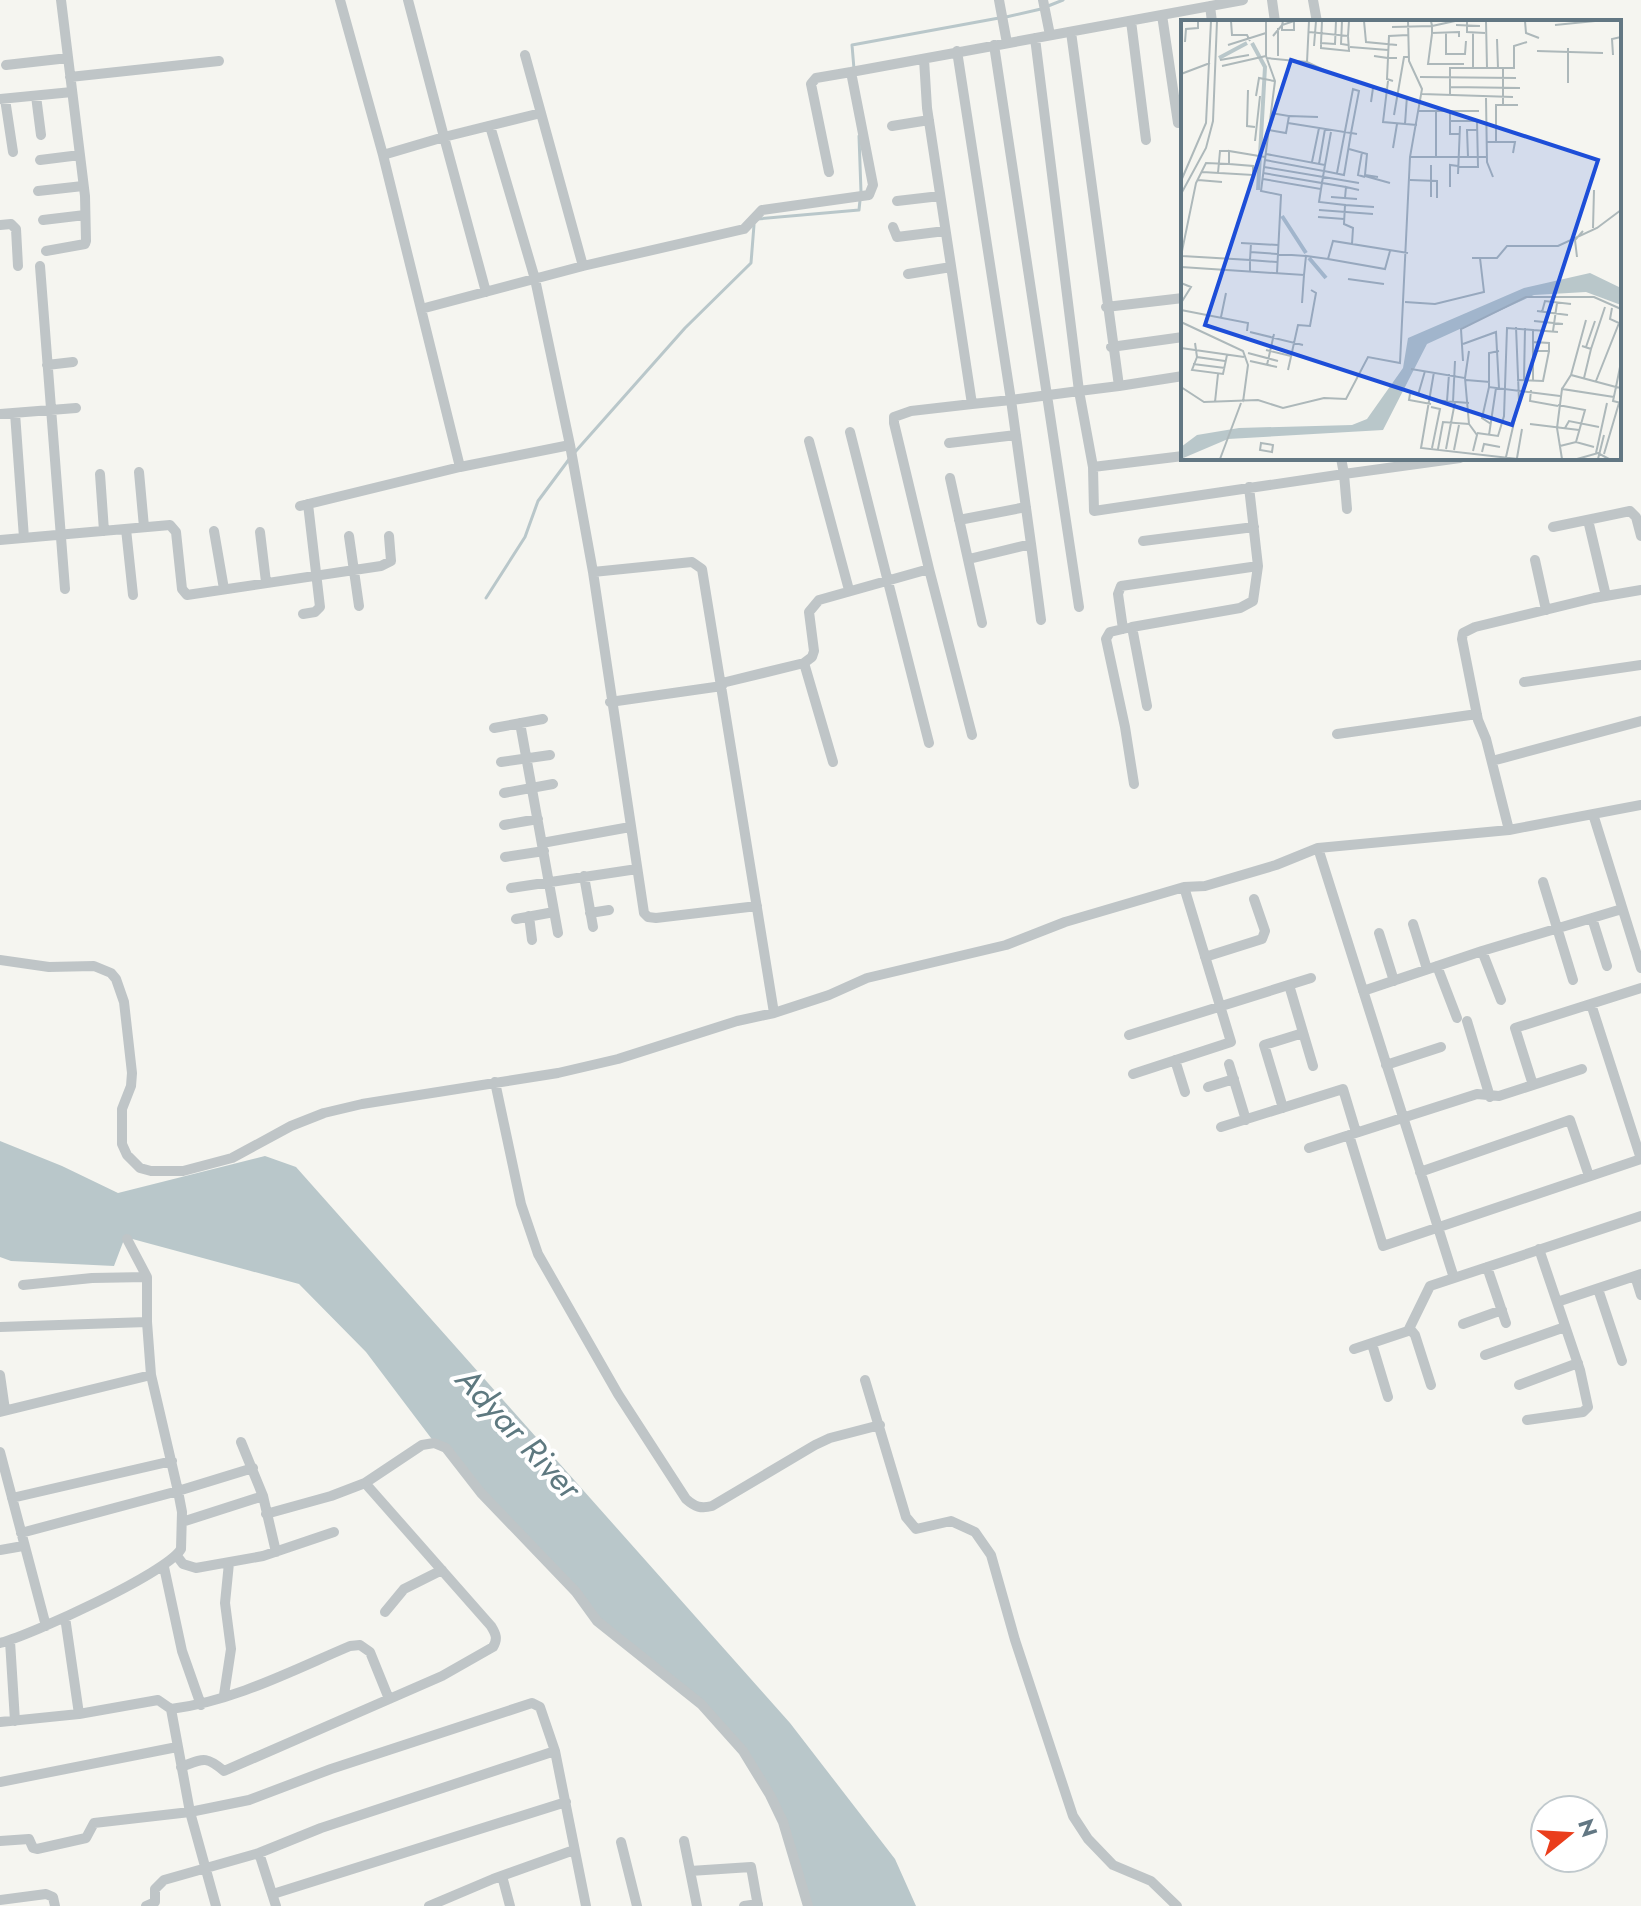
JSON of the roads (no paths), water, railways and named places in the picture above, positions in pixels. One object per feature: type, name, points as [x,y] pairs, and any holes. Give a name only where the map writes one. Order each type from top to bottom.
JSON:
[{"type":"street","points":[[46,251],[85,244],[80,155],[61,0]]},
{"type":"street","points":[[340,0],[383,155],[460,467]]},
{"type":"street","points":[[408,0],[486,292]]},
{"type":"street","points":[[999,0],[1007,43]]},
{"type":"street","points":[[1043,0],[1050,35]]},
{"type":"street","points":[[829,172],[811,84],[816,78],[1243,0]]},
{"type":"street","points":[[1272,0],[1275,20]]},
{"type":"street","points":[[1313,0],[1317,20]]},
{"type":"street","points":[[1162,15],[1178,123]]},
{"type":"street","points":[[1131,21],[1146,140]]},
{"type":"street","points":[[1071,32],[1111,347],[1119,386]]},
{"type":"street","points":[[1035,38],[1079,391],[1093,467],[1094,511],[1446,460]]},
{"type":"street","points":[[994,45],[1079,607]]},
{"type":"street","points":[[957,51],[1011,400],[1041,620]]},
{"type":"street","points":[[525,55],[583,266]]},
{"type":"street","points":[[6,65],[68,58]]},
{"type":"street","points":[[924,59],[929,120],[972,404]]},
{"type":"street","points":[[70,77],[219,61]]},
{"type":"street","points":[[421,309],[583,266],[744,229],[762,210],[869,195],[873,185],[851,72]]},
{"type":"street","points":[[13,152],[2,99],[72,92]]},
{"type":"street","points":[[36,96],[41,135]]},
{"type":"street","points":[[383,155],[541,113]]},
{"type":"street","points":[[892,126],[929,120]]},
{"type":"street","points":[[490,126],[535,279],[570,445],[593,572],[610,702],[644,913],[648,917],[757,906]]},
{"type":"street","points":[[40,160],[80,155]]},
{"type":"street","points":[[38,191],[83,186]]},
{"type":"street","points":[[897,201],[940,196]]},
{"type":"street","points":[[43,220],[85,215]]},
{"type":"street","points":[[0,225],[11,224],[16,229],[18,266]]},
{"type":"street","points":[[893,227],[897,237],[945,231]]},
{"type":"street","points":[[40,266],[65,589]]},
{"type":"street","points":[[908,274],[951,267]]},
{"type":"street","points":[[1106,307],[1181,298]]},
{"type":"street","points":[[1111,347],[1181,337]]},
{"type":"street","points":[[47,365],[73,362]]},
{"type":"street","points":[[972,735],[894,417],[911,411],[1047,396],[1181,376]]},
{"type":"street","points":[[0,414],[76,408]]},
{"type":"street","points":[[15,413],[24,538]]},
{"type":"street","points":[[850,432],[929,743]]},
{"type":"street","points":[[949,443],[1016,435]]},
{"type":"street","points":[[809,441],[849,590]]},
{"type":"street","points":[[303,614],[320,610],[304,505],[460,467],[570,445]]},
{"type":"street","points":[[1093,467],[1181,456]]},
{"type":"street","points":[[1341,460],[1347,509]]},
{"type":"street","points":[[139,472],[144,527]]},
{"type":"street","points":[[100,474],[104,531]]},
{"type":"street","points":[[950,478],[982,623]]},
{"type":"street","points":[[1134,784],[1106,639],[1110,632],[1249,605],[1253,601],[1258,566],[1249,487]]},
{"type":"street","points":[[959,520],[1026,507]]},
{"type":"street","points":[[1553,527],[1630,511],[1636,517],[1641,536]]},
{"type":"street","points":[[1588,520],[1606,596]]},
{"type":"street","points":[[0,540],[170,525],[176,532],[184,593],[187,595],[388,564],[392,556],[389,536]]},
{"type":"street","points":[[1143,541],[1254,527]]},
{"type":"street","points":[[126,529],[133,595]]},
{"type":"street","points":[[214,531],[224,589]]},
{"type":"street","points":[[260,532],[266,582]]},
{"type":"street","points":[[349,536],[359,606]]},
{"type":"street","points":[[969,559],[1031,544]]},
{"type":"street","points":[[1535,560],[1546,610]]},
{"type":"street","points":[[593,572],[692,562],[698,563],[705,576],[774,1013]]},
{"type":"street","points":[[1147,706],[1118,594],[1121,586],[1258,566]]},
{"type":"street","points":[[610,702],[722,684],[804,663],[814,651],[809,612],[819,600],[929,569]]},
{"type":"street","points":[[1509,830],[1477,714],[1463,633],[1469,628],[1641,590]]},
{"type":"street","points":[[804,663],[833,762]]},
{"type":"street","points":[[1524,682],[1641,665]]},
{"type":"street","points":[[1337,734],[1477,714]]},
{"type":"street","points":[[494,728],[543,719]]},
{"type":"street","points":[[1492,761],[1641,721]]},
{"type":"street","points":[[520,723],[558,933]]},
{"type":"street","points":[[501,762],[550,755]]},
{"type":"street","points":[[504,793],[553,784]]},
{"type":"street","points":[[0,960],[49,967],[94,966],[111,973],[124,1002],[132,1062],[131,1086],[122,1109],[122,1144],[127,1155],[140,1168],[183,1171],[214,1164],[324,1113],[362,1104],[558,1073],[618,1059],[737,1021],[774,1013],[829,995],[867,978],[1006,945],[1065,922],[1184,887],[1205,886],[1276,865],[1318,848],[1509,830],[1641,805]]},
{"type":"street","points":[[1593,814],[1641,968]]},
{"type":"street","points":[[504,825],[538,819]]},
{"type":"street","points":[[505,857],[630,827]]},
{"type":"street","points":[[1318,848],[1454,1278]]},
{"type":"street","points":[[511,888],[637,869]]},
{"type":"street","points":[[584,876],[593,927]]},
{"type":"street","points":[[1543,882],[1573,980]]},
{"type":"street","points":[[1133,1074],[1231,1042],[1184,887]]},
{"type":"street","points":[[1205,957],[1262,939],[1265,931],[1254,899]]},
{"type":"street","points":[[1363,991],[1622,909]]},
{"type":"street","points":[[590,913],[609,910]]},
{"type":"street","points":[[516,919],[554,912]]},
{"type":"street","points":[[529,916],[532,940]]},
{"type":"street","points":[[1592,918],[1607,966]]},
{"type":"street","points":[[1413,924],[1432,968],[1462,1019],[1490,1097]]},
{"type":"street","points":[[1379,933],[1394,981]]},
{"type":"street","points":[[1482,951],[1501,1000]]},
{"type":"street","points":[[1129,1035],[1311,978]]},
{"type":"street","points":[[1289,985],[1313,1066]]},
{"type":"street","points":[[1533,1085],[1515,1028],[1641,988]]},
{"type":"street","points":[[1221,1127],[1343,1089],[1383,1246],[1641,1159],[1591,1004]]},
{"type":"street","points":[[1283,1108],[1264,1045],[1303,1033]]},
{"type":"street","points":[[1386,1065],[1441,1047]]},
{"type":"street","points":[[1175,1060],[1185,1092]]},
{"type":"street","points":[[1229,1064],[1246,1120]]},
{"type":"street","points":[[1309,1148],[1477,1094],[1490,1097],[1582,1069]]},
{"type":"street","points":[[1208,1087],[1234,1079]]},
{"type":"street","points":[[495,1082],[521,1204],[538,1254],[618,1394],[686,1499],[694,1506],[712,1506],[830,1438],[880,1425]]},
{"type":"street","points":[[1420,1172],[1570,1120],[1589,1176]]},
{"type":"street","points":[[1354,1349],[1410,1329],[1429,1286],[1641,1216]]},
{"type":"street","points":[[15,1721],[5,1642],[46,1626],[164,1567],[177,1556],[183,1539],[178,1491],[151,1375],[147,1277],[127,1239]]},
{"type":"street","points":[[1527,1420],[1588,1410],[1578,1363],[1539,1249]]},
{"type":"street","points":[[1487,1267],[1506,1323]]},
{"type":"street","points":[[1557,1302],[1638,1275],[1641,1295]]},
{"type":"street","points":[[23,1285],[92,1278],[147,1277]]},
{"type":"street","points":[[1598,1289],[1622,1361]]},
{"type":"street","points":[[1463,1324],[1502,1310]]},
{"type":"street","points":[[0,1327],[147,1322]]},
{"type":"street","points":[[1485,1355],[1565,1327]]},
{"type":"street","points":[[1410,1329],[1415,1335],[1431,1385]]},
{"type":"street","points":[[1372,1344],[1388,1397]]},
{"type":"street","points":[[1519,1385],[1578,1363]]},
{"type":"street","points":[[0,1375],[3,1411],[151,1375]]},
{"type":"street","points":[[865,1380],[906,1517],[916,1529],[951,1521],[975,1532],[991,1555],[1015,1640],[1073,1816],[1088,1839],[1113,1865],[1151,1881],[1177,1906]]},
{"type":"street","points":[[241,1442],[263,1496],[276,1552]]},
{"type":"street","points":[[266,1514],[365,1483],[422,1445],[434,1443],[446,1448],[481,1493],[576,1592],[597,1621],[701,1704],[743,1751],[783,1822],[808,1906]]},
{"type":"street","points":[[0,1452],[46,1626]]},
{"type":"street","points":[[12,1498],[172,1461]]},
{"type":"street","points":[[21,1533],[253,1468]]},
{"type":"street","points":[[181,1767],[206,1758],[224,1771],[484,1654],[496,1642],[491,1626],[365,1483]]},
{"type":"street","points":[[182,1522],[263,1496]]},
{"type":"street","points":[[177,1556],[189,1567],[229,1563],[276,1552],[334,1532]]},
{"type":"street","points":[[0,1550],[23,1546]]},
{"type":"street","points":[[224,1695],[232,1641],[225,1603],[229,1563]]},
{"type":"street","points":[[164,1567],[182,1651],[201,1705]]},
{"type":"street","points":[[385,1612],[404,1589],[442,1570]]},
{"type":"street","points":[[65,1617],[79,1714]]},
{"type":"street","points":[[0,1722],[79,1714],[158,1700],[171,1709],[201,1705],[224,1695],[259,1687],[338,1651],[360,1645],[370,1652],[389,1699]]},
{"type":"street","points":[[0,1841],[29,1839],[33,1848],[37,1849],[86,1838],[94,1823],[190,1812],[249,1800],[331,1769],[532,1703],[540,1707],[555,1751],[586,1906]]},
{"type":"street","points":[[171,1709],[190,1812],[216,1906]]},
{"type":"street","points":[[0,1782],[177,1747]]},
{"type":"street","points":[[146,1906],[155,1902],[155,1889],[159,1882],[259,1853],[321,1828],[555,1751]]},
{"type":"street","points":[[273,1894],[566,1802]]},
{"type":"street","points":[[684,1841],[697,1906]]},
{"type":"street","points":[[621,1842],[637,1906]]},
{"type":"street","points":[[429,1906],[456,1900],[502,1876],[574,1850]]},
{"type":"street","points":[[259,1853],[276,1906]]},
{"type":"street","points":[[690,1871],[751,1867],[758,1905],[744,1906]]},
{"type":"street","points":[[502,1876],[510,1906]]},
{"type":"street","points":[[0,1900],[46,1894],[53,1897],[55,1906]]},
{"type":"water","name":"Adyar River","points":[[0,1141],[118,1193],[265,1156],[296,1167],[790,1723],[895,1859],[916,1906],[808,1906],[770,1793],[710,1713],[576,1599],[431,1438],[366,1352],[299,1284],[125,1237],[114,1266],[11,1261],[0,1257]]},
{"type":"waterway","points":[[1048,6],[1063,0]]},
{"type":"waterway","points":[[1006,17],[1041,9]]},
{"type":"waterway","points":[[854,69],[852,45],[999,18]]},
{"type":"waterway","points":[[859,136],[861,192]]},
{"type":"waterway","points":[[757,219],[859,210],[860,200]]},
{"type":"waterway","points":[[575,452],[685,328],[751,263],[754,225]]},
{"type":"waterway","points":[[486,598],[525,537],[538,501],[570,458]]}]
